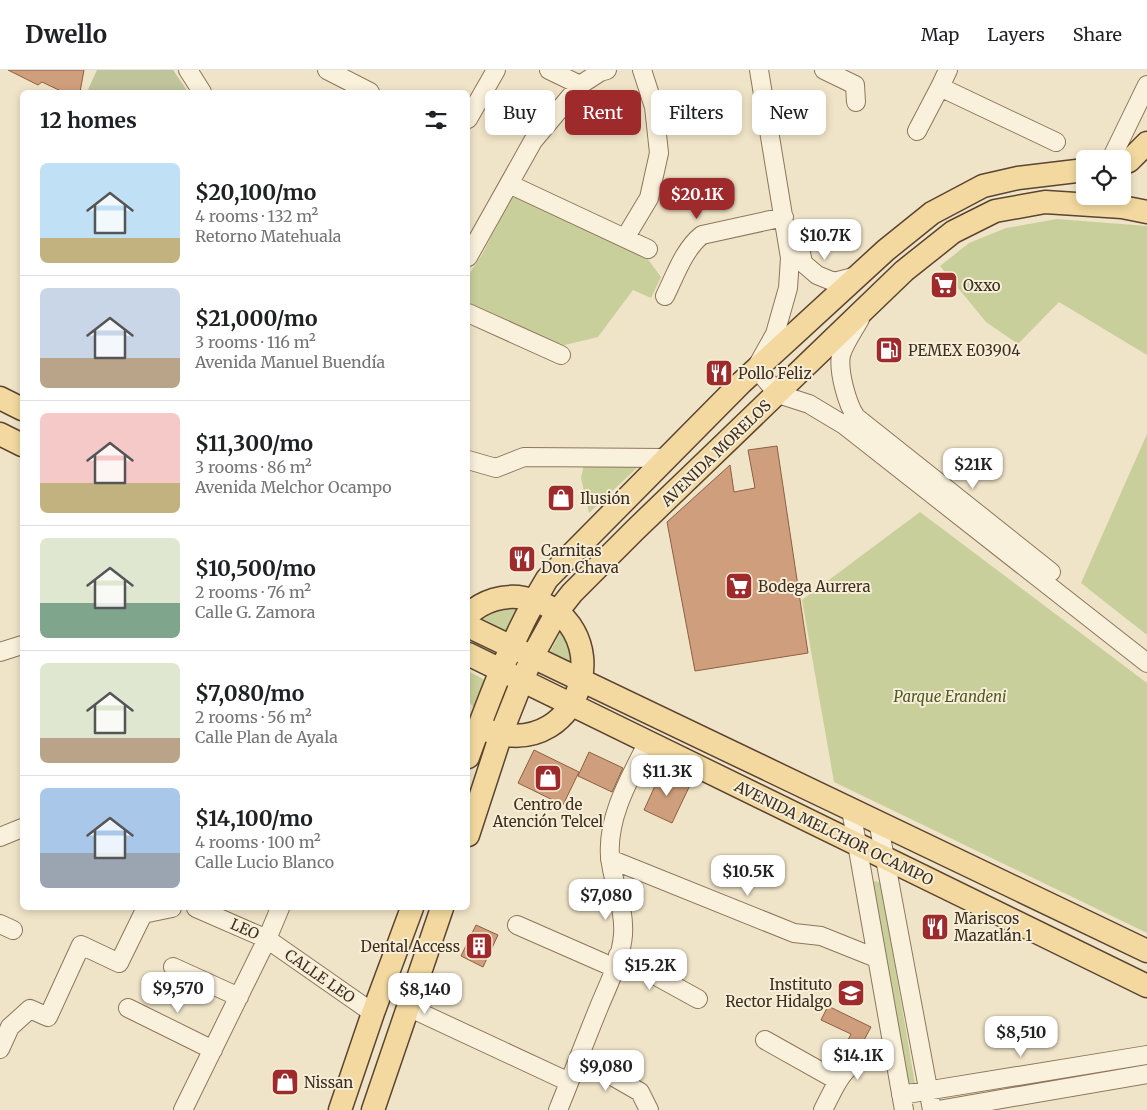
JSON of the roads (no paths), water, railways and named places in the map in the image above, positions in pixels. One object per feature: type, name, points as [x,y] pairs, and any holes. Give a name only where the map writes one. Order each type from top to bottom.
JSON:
[{"type":"main road","points":[[1131,159],[1147,143]]},
{"type":"main road","name":"AVENIDA MORELOS","points":[[470,743],[473,721],[500,671],[534,600],[547,579],[756,368],[860,276],[886,250],[932,213],[982,186],[1018,178],[1076,171]]},
{"type":"main road","name":"AVENIDA MORELOS","points":[[470,829],[501,734],[532,657],[557,612],[572,592],[904,271],[953,232],[995,211],[1045,202],[1122,207],[1147,212]]},
{"type":"main road","points":[[0,398],[20,408]]},
{"type":"main road","points":[[0,434],[20,444]]},
{"type":"main road","points":[[470,613],[481,605],[494,600],[520,597],[534,600],[557,612],[571,626],[580,643],[584,662],[582,680],[572,705],[562,717],[550,726],[536,732],[519,735],[501,734],[473,721]]},
{"type":"main road","name":"AVENIDA MELCHOR OCAMPO","points":[[470,627],[1147,951]]},
{"type":"main road","name":"AVENIDA MELCHOR OCAMPO","points":[[470,655],[1147,986]]},
{"type":"main road","points":[[340,1110],[373,1012],[411,910]]},
{"type":"main road","points":[[373,1110],[441,910]]},
{"type":"street","points":[[327,70],[366,90]]},
{"type":"street","points":[[470,116],[496,70]]},
{"type":"street","points":[[550,70],[580,85]]},
{"type":"street","points":[[470,246],[510,184],[533,140],[580,85],[600,72],[607,70]]},
{"type":"street","points":[[624,238],[649,198],[659,153],[654,107],[642,70]]},
{"type":"street","points":[[759,70],[790,258],[788,288],[775,334],[756,368],[778,394],[809,404],[844,425],[1147,663]]},
{"type":"street","points":[[771,70],[803,263],[816,275],[834,282],[860,276]]},
{"type":"street","points":[[824,70],[855,85],[856,102]]},
{"type":"street","points":[[917,131],[948,70]]},
{"type":"street","points":[[190,71],[201,90]]},
{"type":"street","points":[[1115,150],[1147,85]]},
{"type":"street","points":[[940,87],[1056,142]]},
{"type":"street","points":[[510,184],[648,248]]},
{"type":"street","points":[[665,296],[687,253],[695,241],[702,235],[784,217]]},
{"type":"street","points":[[867,306],[841,354],[842,377],[852,411],[856,417],[1147,649]]},
{"type":"street","points":[[470,314],[561,355]]},
{"type":"street","points":[[470,461],[496,468],[524,457],[668,458]]},
{"type":"street","points":[[0,652],[20,646]]},
{"type":"street","points":[[558,1110],[616,961],[623,936],[622,914],[610,859],[610,845],[623,793],[648,742]]},
{"type":"street","points":[[851,810],[903,1102],[928,1090],[1147,1054]]},
{"type":"street","points":[[878,821],[883,858],[932,1110]]},
{"type":"street","points":[[0,837],[20,829]]},
{"type":"street","points":[[610,859],[794,933],[821,936],[876,958]]},
{"type":"street","points":[[0,1049],[5,1024],[30,1009],[48,1016],[81,945],[119,963],[144,914],[156,910]]},
{"type":"street","name":"LEO","points":[[201,910],[267,939]]},
{"type":"street","points":[[183,1110],[267,939],[279,910]]},
{"type":"street","points":[[517,925],[616,961],[698,999]]},
{"type":"street","name":"CALLE LEO","points":[[267,939],[373,1012]]},
{"type":"street","points":[[173,967],[239,997]]},
{"type":"street","points":[[408,1007],[570,1082]]},
{"type":"street","points":[[128,1008],[213,1050]]},
{"type":"street","points":[[765,1040],[838,1081]]},
{"type":"street","points":[[824,1110],[838,1081],[854,1062],[870,1055],[893,1050]]},
{"type":"street","points":[[579,1057],[640,1092],[649,1110]]},
{"type":"street","points":[[938,1110],[1147,1074]]},
{"type":"place","name":"Oxxo","points":[[944,285]]},
{"type":"place","name":"PEMEX E03904","points":[[889,350]]},
{"type":"place","name":"Pollo Feliz","points":[[719,373]]},
{"type":"place","name":"Ilusión","points":[[561,498]]},
{"type":"place","name":"Carnitas Don Chava","points":[[522,559]]},
{"type":"place","name":"Bodega Aurrera","points":[[739,586]]},
{"type":"place","name":"Centro de Atención Telcel","points":[[548,778]]},
{"type":"place","name":"Mariscos Mazatlán 1","points":[[935,927]]},
{"type":"place","name":"Dental Access","points":[[479,946]]},
{"type":"place","name":"Instituto Rector Hidalgo","points":[[851,993]]},
{"type":"place","name":"Nissan","points":[[285,1082]]},
{"type":"park label","name":"Parque Erandeni","points":[[950,696]]}]
